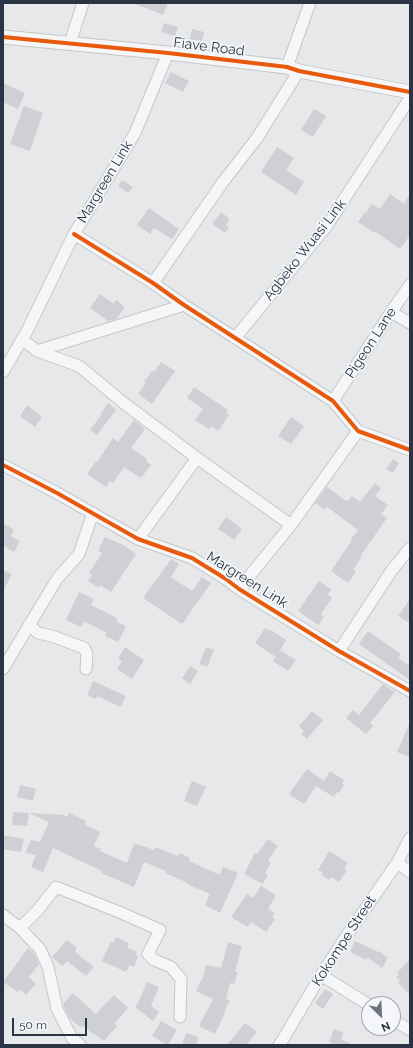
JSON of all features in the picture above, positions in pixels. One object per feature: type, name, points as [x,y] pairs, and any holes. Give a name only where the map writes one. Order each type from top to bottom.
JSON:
[{"type":"street","points":[[70,43],[83,3]]},
{"type":"street","points":[[153,283],[223,182],[257,138],[293,69],[310,3]]},
{"type":"street","name":"Fiave Road","points":[[3,37],[168,53],[293,69],[410,92]]},
{"type":"street","name":"Margreen Link","points":[[3,372],[22,338],[74,234],[135,133],[168,53]]},
{"type":"street","name":"Agbeko Wuasi Link","points":[[235,338],[326,227],[410,98]]},
{"type":"street","points":[[74,234],[153,283],[184,305],[333,402],[358,431],[410,450]]},
{"type":"street","name":"Pigeon Lane","points":[[333,402],[410,285]]},
{"type":"street","points":[[37,351],[184,305]]},
{"type":"street","points":[[391,312],[410,323]]},
{"type":"street","points":[[22,338],[37,351],[78,366],[125,404],[197,458],[291,525]]},
{"type":"street","points":[[239,588],[291,525],[358,431]]},
{"type":"street","points":[[138,539],[197,458]]},
{"type":"street","name":"Margreen Link","points":[[3,465],[138,539],[192,558],[339,651],[410,690]]},
{"type":"street","points":[[3,669],[57,579],[78,554],[93,513]]},
{"type":"street","points":[[339,651],[392,570],[410,548]]},
{"type":"street","points":[[29,625],[38,633],[84,648],[87,654],[86,669]]},
{"type":"street","name":"Kokompe Street","points":[[279,1045],[321,975],[397,863],[410,838]]},
{"type":"street","points":[[397,863],[410,872]]},
{"type":"street","points":[[20,928],[38,910],[56,887],[160,930],[148,954],[154,960],[171,967],[181,979],[180,1017]]},
{"type":"street","points":[[3,915],[20,928],[40,949],[48,967],[57,1009],[72,1038],[80,1045]]},
{"type":"street","points":[[321,975],[361,1000]]},
{"type":"street","points":[[401,1025],[410,1030]]},
{"type":"building","points":[[133,3],[168,3],[163,15]]},
{"type":"building","points":[[164,23],[178,27],[175,36],[161,32]]},
{"type":"building","points":[[192,29],[204,32],[202,41],[190,39]]},
{"type":"building","points":[[171,72],[189,81],[183,92],[165,83]]},
{"type":"building","points":[[3,83],[25,93],[18,109],[3,102]]},
{"type":"building","points":[[24,106],[43,113],[30,151],[10,144]]},
{"type":"building","points":[[314,109],[326,116],[313,137],[301,130]]},
{"type":"building","points":[[277,147],[294,158],[286,170],[304,182],[296,195],[261,172]]},
{"type":"building","points":[[122,180],[133,187],[128,193],[118,186]]},
{"type":"building","points":[[390,194],[404,204],[410,194],[410,235],[400,249],[376,232],[375,233],[358,222],[372,204],[380,209]]},
{"type":"building","points":[[149,208],[179,229],[172,239],[154,228],[150,234],[137,225]]},
{"type":"building","points":[[221,212],[230,219],[226,225],[229,227],[225,233],[212,224]]},
{"type":"building","points":[[100,294],[114,304],[116,300],[125,307],[116,319],[108,321],[90,308]]},
{"type":"building","points":[[161,362],[175,371],[152,404],[138,394],[146,383],[144,382]]},
{"type":"building","points":[[194,387],[228,410],[226,413],[229,415],[218,431],[211,426],[209,429],[195,420],[203,409],[187,398]]},
{"type":"building","points":[[108,403],[116,410],[97,435],[90,430]]},
{"type":"building","points":[[27,405],[42,417],[35,427],[20,416]]},
{"type":"building","points":[[291,417],[304,426],[291,444],[278,436]]},
{"type":"building","points":[[134,420],[145,429],[131,448],[147,459],[146,461],[151,465],[141,478],[124,467],[113,483],[110,481],[106,487],[87,474],[113,438],[118,442]]},
{"type":"building","points":[[393,459],[399,463],[393,473],[386,469]]},
{"type":"building","points":[[375,483],[381,488],[375,496],[388,505],[381,514],[387,518],[361,555],[362,556],[353,570],[356,572],[348,583],[331,571],[358,530],[327,507],[325,510],[315,503],[327,487],[346,501],[348,501],[352,496],[360,502]]},
{"type":"building","points":[[226,517],[242,529],[234,540],[218,529]]},
{"type":"building","points":[[3,523],[14,530],[11,536],[20,541],[14,552],[4,546],[3,548]]},
{"type":"building","points":[[105,537],[125,546],[136,554],[111,592],[100,585],[99,588],[88,581],[92,575],[89,573],[102,553],[98,551]]},
{"type":"building","points":[[171,559],[179,564],[171,577],[192,591],[202,577],[211,583],[182,624],[143,598]]},
{"type":"building","points":[[3,570],[12,574],[3,591]]},
{"type":"building","points":[[319,581],[331,589],[328,595],[332,598],[321,614],[324,617],[318,625],[298,611]]},
{"type":"building","points":[[79,592],[94,599],[91,605],[117,618],[116,621],[126,626],[118,642],[105,636],[107,633],[84,621],[81,627],[66,620]]},
{"type":"building","points":[[410,599],[410,623],[398,616]]},
{"type":"building","points":[[265,628],[270,631],[271,630],[286,640],[280,650],[296,660],[288,671],[273,661],[276,657],[255,643]]},
{"type":"building","points":[[368,631],[401,654],[398,658],[410,666],[410,680],[359,644]]},
{"type":"building","points":[[125,647],[144,660],[132,679],[117,669],[122,661],[118,658]]},
{"type":"building","points":[[206,647],[214,650],[207,667],[199,664]]},
{"type":"building","points":[[190,666],[198,671],[190,684],[182,678]]},
{"type":"building","points":[[93,681],[126,696],[121,707],[97,696],[96,699],[87,695]]},
{"type":"building","points":[[383,684],[395,692],[370,723],[373,726],[366,734],[346,718],[353,710],[359,715]]},
{"type":"building","points":[[312,711],[323,720],[307,739],[301,734],[304,731],[299,726]]},
{"type":"building","points":[[410,722],[410,757],[397,752]]},
{"type":"building","points":[[307,769],[324,781],[330,771],[344,780],[342,784],[344,785],[339,793],[337,792],[334,797],[316,786],[304,804],[289,794]]},
{"type":"building","points":[[192,781],[206,787],[197,806],[184,801]]},
{"type":"building","points":[[20,785],[36,789],[33,801],[17,797]]},
{"type":"building","points":[[13,812],[29,813],[27,826],[12,825]]},
{"type":"building","points":[[31,813],[63,815],[67,817],[69,813],[86,821],[85,825],[100,832],[94,846],[101,849],[100,851],[127,863],[134,843],[154,850],[155,847],[178,856],[179,853],[190,858],[189,861],[220,875],[223,867],[238,873],[220,913],[205,905],[210,894],[165,873],[166,871],[144,862],[134,887],[101,873],[102,871],[53,848],[43,872],[31,867],[36,855],[25,853],[31,840],[40,842],[49,822]]},
{"type":"building","points":[[3,835],[24,839],[21,852],[3,849]]},
{"type":"building","points":[[268,839],[278,846],[268,860],[271,862],[265,874],[268,875],[263,884],[244,874],[255,853],[257,854]]},
{"type":"building","points":[[329,851],[348,863],[344,869],[347,870],[339,882],[331,877],[329,880],[321,875],[323,873],[318,870]]},
{"type":"building","points":[[261,886],[276,895],[268,909],[275,913],[272,917],[275,919],[266,932],[251,922],[248,927],[231,917],[247,894],[253,898]]},
{"type":"building","points":[[116,937],[129,943],[127,948],[137,952],[135,955],[138,956],[134,967],[130,965],[126,972],[102,961],[111,941],[114,942]]},
{"type":"building","points":[[67,940],[77,948],[75,952],[94,967],[86,976],[67,961],[62,966],[52,957]]},
{"type":"building","points":[[355,941],[378,952],[379,951],[388,958],[382,968],[367,957],[366,960],[350,952]]},
{"type":"building","points":[[228,942],[242,946],[235,972],[238,972],[234,984],[230,983],[226,999],[230,1001],[215,1034],[199,1026],[213,999],[196,991],[203,977],[206,965],[221,968]]},
{"type":"building","points":[[28,948],[34,953],[39,964],[29,977],[36,984],[26,995],[20,989],[18,992],[3,982]]},
{"type":"building","points":[[410,959],[410,995],[398,983],[400,981],[396,977],[400,974],[397,973]]},
{"type":"building","points":[[147,982],[159,987],[151,1006],[159,1012],[153,1021],[135,1007]]},
{"type":"building","points":[[325,989],[333,994],[323,1009],[315,1003]]},
{"type":"building","points":[[73,993],[96,1014],[114,995],[128,1008],[114,1024],[117,1026],[104,1041],[83,1026],[81,1028],[69,1017],[63,1004]]},
{"type":"building","points":[[161,1021],[177,1030],[168,1045],[152,1036]]},
{"type":"building","points":[[245,1023],[257,1032],[246,1045],[227,1045]]},
{"type":"building","points":[[334,1029],[344,1033],[341,1039],[353,1045],[336,1045],[329,1042]]},
{"type":"building","points":[[186,1033],[198,1037],[196,1045],[182,1045]]},
{"type":"cycle path","points":[[3,37],[168,53],[287,67],[299,71],[410,92]]},
{"type":"cycle path","points":[[74,234],[153,283],[184,305],[333,401],[358,431],[410,450]]},
{"type":"cycle path","points":[[3,465],[57,493],[138,539],[192,558],[339,651],[410,691]]}]
